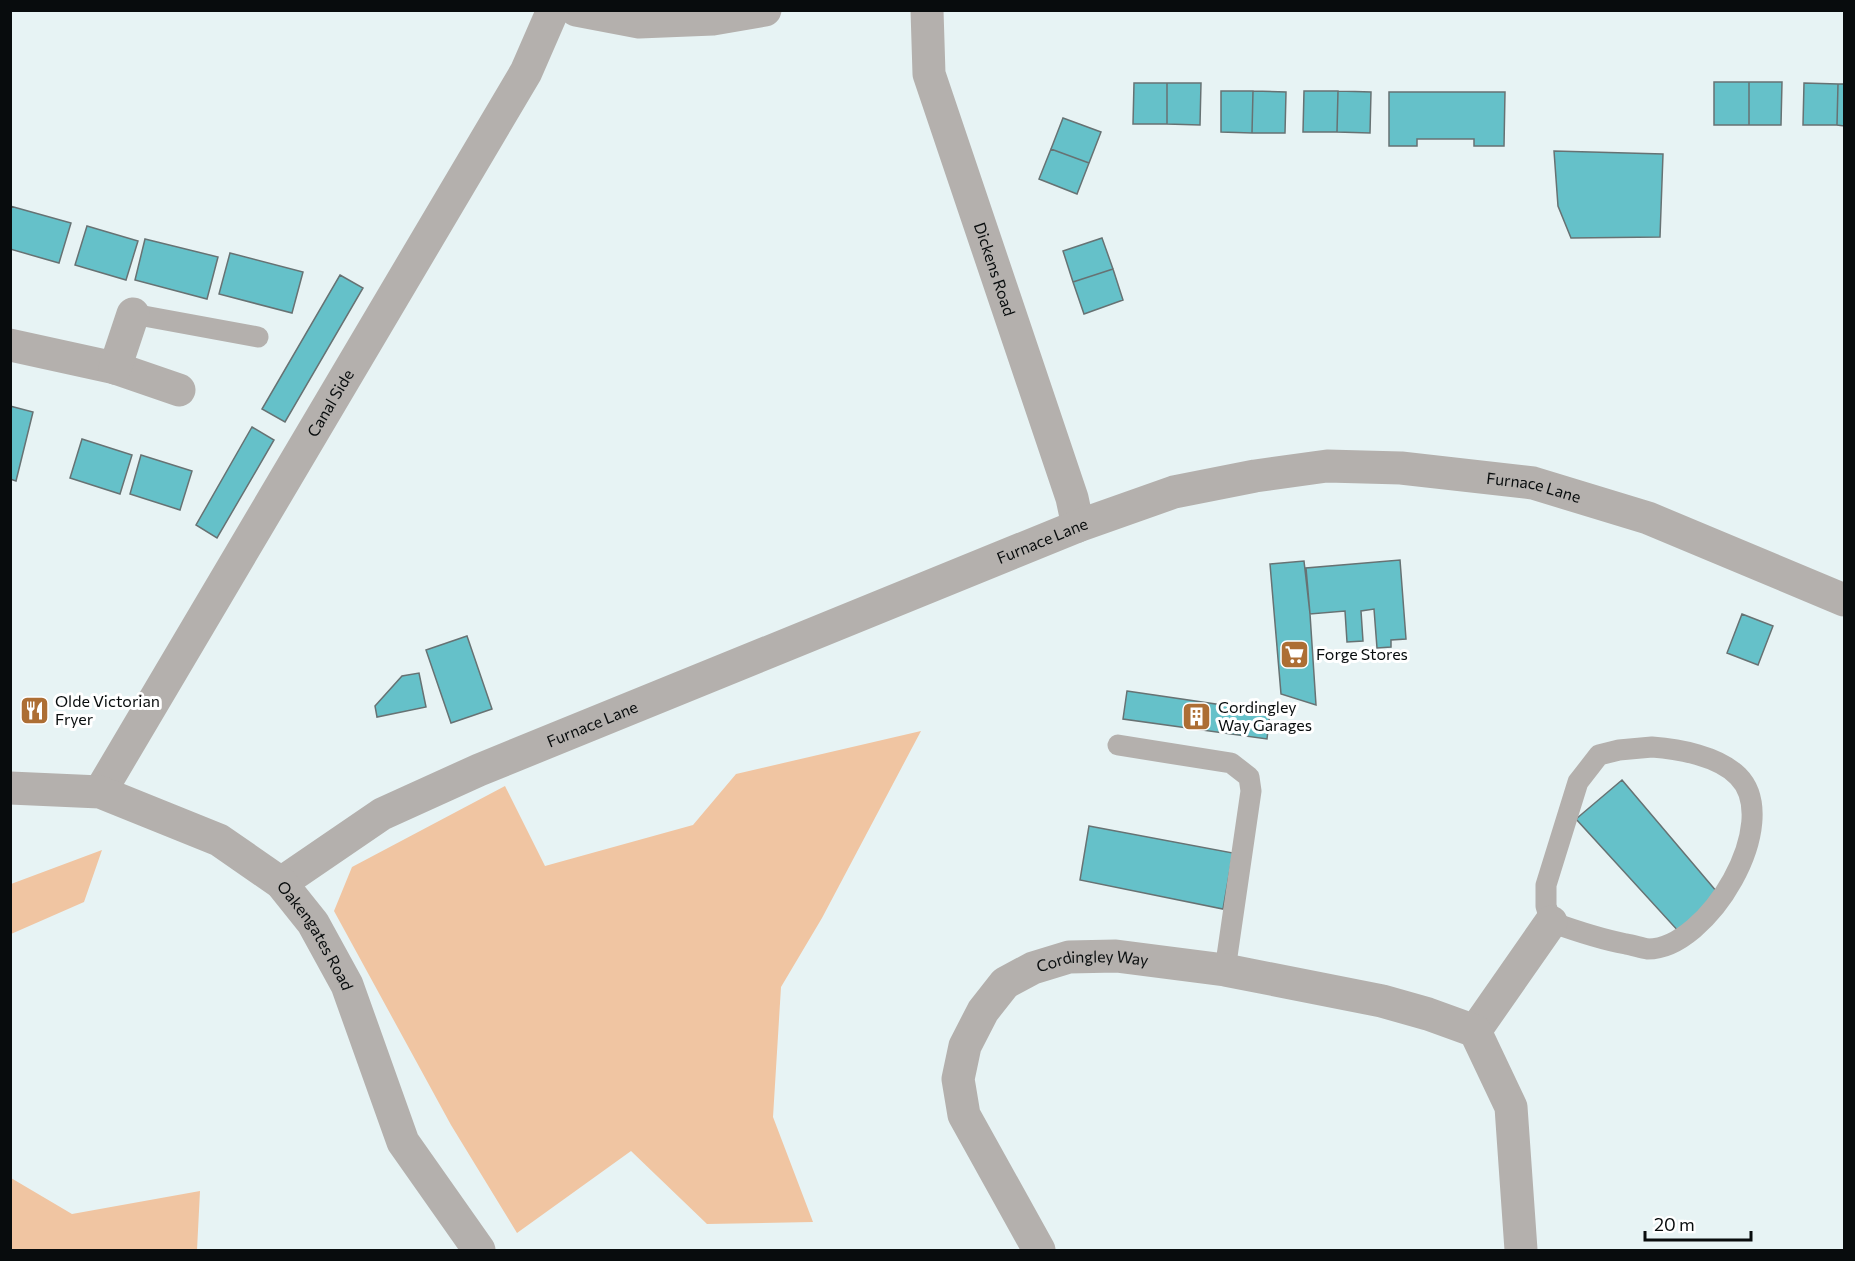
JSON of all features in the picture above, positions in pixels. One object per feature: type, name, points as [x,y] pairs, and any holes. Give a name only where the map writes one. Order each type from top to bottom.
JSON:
[{"type":"street","name":"Canal Side","points":[[100,792],[526,72],[553,10]]},
{"type":"street","points":[[576,10],[639,22],[713,19],[765,10]]},
{"type":"street","name":"Dickens Road","points":[[927,10],[929,74],[1072,498],[1078,526]]},
{"type":"street","points":[[115,368],[134,314]]},
{"type":"street","points":[[10,345],[115,368],[179,390]]},
{"type":"street","name":"Furnace Lane","points":[[281,883],[382,814],[479,770],[1078,526],[1174,492],[1256,476],[1327,466],[1401,468],[1533,483],[1648,518],[1845,600]]},
{"type":"street","name":"Oakengates Road","points":[[10,788],[100,792],[219,840],[281,883],[313,923],[347,985],[403,1142],[479,1251]]},
{"type":"street","points":[[1521,1251],[1511,1107],[1475,1031],[1551,922]]},
{"type":"street","name":"Cordingley Way","points":[[1039,1251],[964,1115],[958,1079],[965,1046],[983,1011],[1005,983],[1033,968],[1069,957],[1116,956],[1225,970],[1382,1001],[1475,1031]]},
{"type":"lane","points":[[134,314],[258,337]]},
{"type":"lane","points":[[1118,745],[1231,763],[1249,777],[1251,791],[1225,970]]},
{"type":"lane","points":[[1671,748],[1694,753],[1727,767],[1739,777],[1748,790],[1752,813],[1749,842],[1738,872],[1713,910],[1692,931],[1669,945],[1648,949],[1595,938],[1551,922],[1546,906],[1546,885],[1561,832],[1578,782],[1599,755],[1619,750],[1671,748]]},
{"type":"shaded area","points":[[921,731],[822,918],[781,987],[773,1117],[813,1222],[707,1224],[631,1151],[517,1233],[451,1125],[334,911],[352,867],[505,786],[545,866],[693,825],[736,774]]},
{"type":"shaded area","points":[[102,850],[84,902],[11,934],[11,884]]},
{"type":"shaded area","points":[[11,1178],[72,1214],[200,1191],[197,1250],[11,1250]]},
{"type":"building","points":[[1714,82],[1749,82],[1749,125],[1714,125]]},
{"type":"building","points":[[1749,82],[1782,82],[1781,125],[1749,125]]},
{"type":"building","points":[[1134,83],[1167,83],[1167,124],[1133,124]]},
{"type":"building","points":[[1167,83],[1201,83],[1200,125],[1167,124]]},
{"type":"building","points":[[1804,83],[1838,84],[1837,125],[1803,125]]},
{"type":"building","points":[[1838,84],[1844,84],[1844,126],[1837,125]]},
{"type":"building","points":[[1221,91],[1253,91],[1252,133],[1221,132]]},
{"type":"building","points":[[1253,91],[1286,92],[1285,133],[1252,133]]},
{"type":"building","points":[[1304,91],[1338,91],[1337,132],[1303,132]]},
{"type":"building","points":[[1338,91],[1371,92],[1370,133],[1337,132]]},
{"type":"building","points":[[1389,92],[1505,92],[1504,146],[1474,146],[1474,139],[1417,139],[1417,146],[1389,146]]},
{"type":"building","points":[[1063,118],[1101,132],[1089,163],[1051,149]]},
{"type":"building","points":[[1051,149],[1089,163],[1077,194],[1039,179]]},
{"type":"building","points":[[1554,151],[1663,154],[1660,237],[1571,238],[1558,206]]},
{"type":"building","points":[[10,206],[71,223],[59,263],[10,249]]},
{"type":"building","points":[[87,226],[138,241],[126,280],[75,265]]},
{"type":"building","points":[[1102,238],[1113,269],[1073,282],[1063,251]]},
{"type":"building","points":[[145,239],[218,257],[207,299],[135,280]]},
{"type":"building","points":[[230,253],[303,272],[292,313],[219,294]]},
{"type":"building","points":[[1113,269],[1123,300],[1084,314],[1073,282]]},
{"type":"building","points":[[340,275],[363,288],[285,422],[262,409]]},
{"type":"building","points":[[10,406],[33,412],[16,481],[10,479]]},
{"type":"building","points":[[252,427],[274,440],[217,538],[196,525]]},
{"type":"building","points":[[82,439],[132,455],[120,494],[70,478]]},
{"type":"building","points":[[141,455],[192,471],[180,510],[130,494]]},
{"type":"building","points":[[1400,560],[1406,639],[1391,640],[1391,647],[1377,648],[1374,609],[1361,611],[1363,641],[1347,642],[1345,611],[1310,614],[1306,568]]},
{"type":"building","name":"Forge Stores","points":[[1304,561],[1316,705],[1281,694],[1270,564]]},
{"type":"building","points":[[1742,614],[1773,626],[1758,665],[1727,653]]},
{"type":"building","points":[[467,636],[492,709],[451,723],[426,650]]},
{"type":"building","points":[[419,673],[426,707],[377,717],[375,706],[402,676]]},
{"type":"building","name":"Cordingley Way Garages","points":[[1127,691],[1270,712],[1267,739],[1123,719]]},
{"type":"building","points":[[1622,780],[1717,892],[1680,933],[1576,819]]},
{"type":"building","points":[[1089,826],[1233,853],[1223,909],[1080,880]]},
{"type":"place","name":"Forge Stores","points":[[1295,654]]},
{"type":"place","name":"Olde Victorian Fryer","points":[[34,710]]},
{"type":"place","name":"Cordingley Way Garages","points":[[1197,716]]}]
